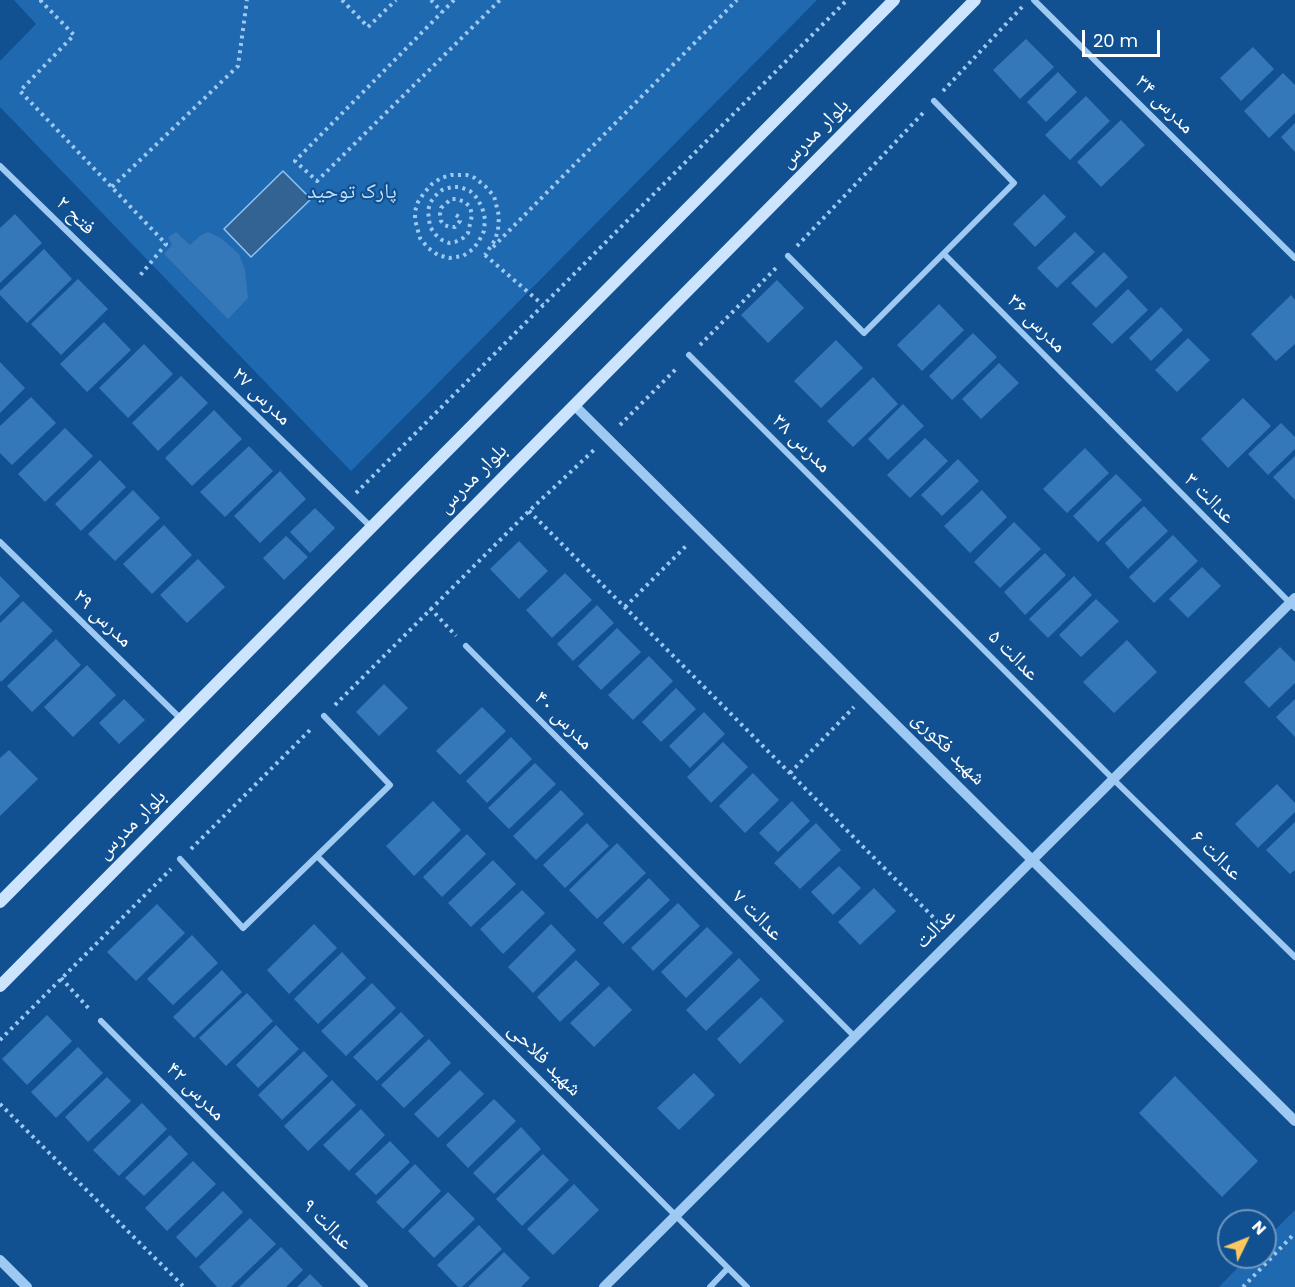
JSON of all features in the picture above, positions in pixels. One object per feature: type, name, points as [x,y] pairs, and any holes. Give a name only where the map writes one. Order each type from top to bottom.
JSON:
[{"type":"main road","name":"بلوار مدرس","points":[[0,902],[894,0]]},
{"type":"main road","name":"بلوار مدرس","points":[[0,986],[975,0]]},
{"type":"street","name":"مدرس ۳۴","points":[[1035,0],[1295,258]]},
{"type":"street","points":[[788,256],[864,333],[1014,183],[934,101]]},
{"type":"street","name":"فتح ۲","points":[[0,166],[128,290]]},
{"type":"street","name":"مدرس ۳۶","points":[[944,254],[1105,417]]},
{"type":"street","name":"مدرس ۲۷","points":[[128,290],[371,527]]},
{"type":"street","name":"مدرس ۳۸","points":[[689,355],[890,556]]},
{"type":"street","name":"شهید فکوری","points":[[574,405],[1295,1121]]},
{"type":"street","name":"عدالت ۳","points":[[1105,417],[1293,603]]},
{"type":"street","name":"مدرس ۲۹","points":[[0,542],[181,720]]},
{"type":"street","name":"عدالت ۵","points":[[890,556],[1113,779]]},
{"type":"street","name":"عدالت","points":[[604,1287],[1113,779],[1293,603]]},
{"type":"street","name":"مدرس ۴۰","points":[[466,646],[636,818]]},
{"type":"street","points":[[180,859],[243,928],[390,785],[324,716]]},
{"type":"street","name":"عدالت ۶","points":[[1113,779],[1295,957]]},
{"type":"street","name":"عدالت ۷","points":[[636,818],[855,1037]]},
{"type":"street","name":"شهید فلاحی","points":[[317,856],[747,1287]]},
{"type":"street","name":"مدرس ۴۲","points":[[101,1021],[266,1186]]},
{"type":"street","name":"عدالت ۹","points":[[266,1186],[365,1287]]},
{"type":"street","points":[[0,1260],[27,1287]]},
{"type":"street","points":[[710,1287],[728,1268]]},
{"type":"path","points":[[42,0],[74,35],[20,91],[166,244],[128,290]]},
{"type":"path","points":[[112,187],[238,66],[247,0]]},
{"type":"path","points":[[342,0],[368,27],[396,0]]},
{"type":"path","points":[[431,0],[442,12]]},
{"type":"path","points":[[454,0],[295,161],[317,181],[500,0]]},
{"type":"path","points":[[485,255],[737,0]]},
{"type":"path","points":[[346,503],[847,0]]},
{"type":"path","points":[[0,1040],[430,608],[529,510],[608,438],[788,256],[1029,0]]},
{"type":"path","points":[[456,215],[460,221],[455,227],[444,225],[441,221],[441,208],[451,199],[465,202],[470,207],[472,215],[468,233],[463,238],[449,243],[436,235],[430,227],[428,211],[430,203],[442,190],[460,187],[470,191],[482,207],[484,231],[472,249],[462,256],[449,258],[438,255],[420,238],[415,219],[418,202],[424,193],[441,178],[451,175],[467,175],[475,178],[494,196],[499,216],[495,240],[485,255]]},
{"type":"path","points":[[485,255],[543,305]]},
{"type":"path","points":[[529,510],[954,938]]},
{"type":"path","points":[[625,607],[701,531]]},
{"type":"path","points":[[430,608],[466,646]]},
{"type":"path","points":[[790,774],[866,695]]},
{"type":"path","points":[[61,978],[101,1021]]},
{"type":"path","points":[[0,1104],[184,1287]]},
{"type":"path","points":[[1243,1287],[1295,1233]]},
{"type":"green space","name":"پارک توحید","points":[[14,0],[817,0],[351,471],[0,107],[0,61],[36,24]]},
{"type":"green space","points":[[1295,1210],[1295,1287],[1219,1287],[1236,1269],[1277,1269],[1277,1228]]},
{"type":"shaded area","points":[[283,171],[311,199],[251,257],[224,229]]},
{"type":"building","points":[[1026,39],[1054,67],[1020,99],[993,70]]},
{"type":"building","points":[[1253,47],[1274,69],[1241,101],[1220,78]]},
{"type":"building","points":[[1058,72],[1077,92],[1046,122],[1027,102]]},
{"type":"building","points":[[1283,73],[1295,85],[1295,113],[1269,138],[1244,111]]},
{"type":"building","points":[[1086,96],[1110,121],[1070,160],[1045,135]]},
{"type":"building","points":[[1121,120],[1145,145],[1101,187],[1077,162]]},
{"type":"building","points":[[1295,123],[1295,152],[1281,137]]},
{"type":"building","points":[[1044,194],[1066,217],[1035,247],[1013,224]]},
{"type":"building","points":[[15,214],[42,243],[0,283],[0,228]]},
{"type":"building","points":[[176,232],[190,245],[208,232],[221,238],[239,254],[245,270],[248,298],[228,319],[164,254],[172,245],[168,237]]},
{"type":"building","points":[[1075,232],[1095,252],[1057,288],[1037,268]]},
{"type":"building","points":[[44,249],[72,279],[27,323],[0,295],[0,291]]},
{"type":"building","points":[[1104,252],[1128,277],[1096,308],[1071,283]]},
{"type":"building","points":[[78,279],[108,309],[61,355],[31,324]]},
{"type":"building","points":[[777,280],[804,308],[768,343],[741,315]]},
{"type":"building","points":[[1128,289],[1148,310],[1112,344],[1092,324]]},
{"type":"building","points":[[1291,295],[1295,300],[1295,344],[1276,361],[1251,334]]},
{"type":"building","points":[[939,304],[964,330],[922,371],[897,345]]},
{"type":"building","points":[[1161,307],[1183,330],[1151,361],[1129,338]]},
{"type":"building","points":[[104,322],[131,350],[87,392],[60,364]]},
{"type":"building","points":[[973,333],[997,357],[952,400],[929,376]]},
{"type":"building","points":[[1188,338],[1210,360],[1177,392],[1155,370]]},
{"type":"building","points":[[836,340],[863,368],[821,408],[794,381]]},
{"type":"building","points":[[144,344],[173,374],[128,418],[99,388]]},
{"type":"building","points":[[0,362],[25,388],[0,413]]},
{"type":"building","points":[[999,363],[1019,383],[981,419],[962,399]]},
{"type":"building","points":[[181,376],[208,403],[158,451],[132,423]]},
{"type":"building","points":[[873,377],[898,404],[853,447],[827,421]]},
{"type":"building","points":[[31,397],[56,423],[12,465],[0,453],[0,426]]},
{"type":"building","points":[[1243,398],[1271,426],[1228,468],[1201,439]]},
{"type":"building","points":[[903,404],[924,426],[888,460],[868,439]]},
{"type":"building","points":[[214,410],[242,439],[192,486],[165,458]]},
{"type":"building","points":[[1281,423],[1295,437],[1295,449],[1268,475],[1248,454]]},
{"type":"building","points":[[65,428],[93,456],[45,502],[18,474]]},
{"type":"building","points":[[925,438],[948,461],[910,498],[887,475]]},
{"type":"building","points":[[249,446],[273,471],[225,517],[200,492]]},
{"type":"building","points":[[1085,448],[1109,473],[1067,513],[1043,489]]},
{"type":"building","points":[[1295,456],[1295,500],[1273,477]]},
{"type":"building","points":[[958,459],[979,481],[942,516],[921,495]]},
{"type":"building","points":[[100,460],[126,487],[81,531],[55,504]]},
{"type":"building","points":[[280,471],[306,499],[260,543],[234,516]]},
{"type":"building","points":[[1116,474],[1142,500],[1098,542],[1073,516]]},
{"type":"building","points":[[133,490],[160,518],[115,561],[88,534]]},
{"type":"building","points":[[982,490],[1007,517],[970,553],[944,526]]},
{"type":"building","points":[[1144,506],[1168,531],[1128,569],[1105,543]]},
{"type":"building","points":[[315,508],[335,528],[310,553],[290,532]]},
{"type":"building","points":[[1014,522],[1041,549],[1000,588],[974,562]]},
{"type":"building","points":[[164,525],[192,555],[152,594],[123,564]]},
{"type":"building","points":[[1173,535],[1198,561],[1154,603],[1129,577]]},
{"type":"building","points":[[286,536],[308,557],[284,580],[263,558]]},
{"type":"building","points":[[519,541],[548,571],[519,599],[490,569]]},
{"type":"building","points":[[1045,553],[1066,575],[1025,615],[1004,592]]},
{"type":"building","points":[[198,559],[225,587],[187,623],[160,595]]},
{"type":"building","points":[[1202,567],[1221,586],[1188,618],[1169,599]]},
{"type":"building","points":[[565,573],[592,600],[552,638],[526,610]]},
{"type":"building","points":[[0,576],[20,596],[0,616]]},
{"type":"building","points":[[1074,576],[1092,595],[1048,638],[1029,619]]},
{"type":"building","points":[[1096,599],[1119,621],[1081,657],[1059,635]]},
{"type":"building","points":[[23,601],[53,631],[1,682],[0,623]]},
{"type":"building","points":[[597,605],[614,623],[573,661],[557,644]]},
{"type":"building","points":[[617,628],[641,652],[601,690],[578,666]]},
{"type":"building","points":[[56,639],[81,665],[32,712],[7,686]]},
{"type":"building","points":[[1127,640],[1157,672],[1114,713],[1083,682]]},
{"type":"building","points":[[1280,647],[1295,662],[1295,683],[1269,708],[1244,682]]},
{"type":"building","points":[[649,656],[673,681],[633,720],[608,695]]},
{"type":"building","points":[[87,665],[116,695],[73,737],[44,707]]},
{"type":"building","points":[[384,684],[408,708],[379,736],[356,712]]},
{"type":"building","points":[[676,688],[696,709],[661,742],[642,722]]},
{"type":"building","points":[[124,699],[145,720],[119,744],[99,723]]},
{"type":"building","points":[[1295,699],[1295,737],[1276,717]]},
{"type":"building","points":[[482,707],[506,731],[460,775],[436,751]]},
{"type":"building","points":[[704,712],[725,734],[690,768],[669,746]]},
{"type":"building","points":[[511,737],[532,759],[487,803],[466,781]]},
{"type":"building","points":[[723,742],[748,767],[711,803],[687,777]]},
{"type":"building","points":[[9,750],[38,779],[0,816],[0,758]]},
{"type":"building","points":[[535,763],[556,784],[509,829],[488,808]]},
{"type":"building","points":[[753,773],[779,800],[745,833],[719,806]]},
{"type":"building","points":[[1277,784],[1295,803],[1295,812],[1258,848],[1235,824]]},
{"type":"building","points":[[561,790],[584,814],[536,860],[513,836]]},
{"type":"building","points":[[433,801],[461,830],[414,876],[386,846]]},
{"type":"building","points":[[792,801],[810,821],[778,852],[759,833]]},
{"type":"building","points":[[1295,822],[1295,870],[1290,874],[1266,850]]},
{"type":"building","points":[[587,823],[609,846],[565,888],[543,865]]},
{"type":"building","points":[[816,823],[841,850],[800,889],[774,863]]},
{"type":"building","points":[[467,834],[486,854],[442,897],[423,877]]},
{"type":"building","points":[[617,843],[646,873],[597,919],[569,890]]},
{"type":"building","points":[[493,860],[516,884],[471,927],[448,903]]},
{"type":"building","points":[[839,866],[861,888],[833,915],[811,892]]},
{"type":"building","points":[[649,878],[670,900],[623,944],[603,923]]},
{"type":"building","points":[[874,888],[896,911],[860,945],[838,922]]},
{"type":"building","points":[[522,890],[545,913],[503,954],[480,929]]},
{"type":"building","points":[[678,903],[700,926],[653,971],[631,948]]},
{"type":"building","points":[[157,904],[185,933],[136,981],[107,952]]},
{"type":"building","points":[[314,924],[337,948],[289,994],[267,970]]},
{"type":"building","points":[[551,924],[576,950],[533,993],[508,967]]},
{"type":"building","points":[[707,927],[733,953],[686,998],[661,972]]},
{"type":"building","points":[[192,935],[218,963],[173,1005],[147,979]]},
{"type":"building","points":[[342,952],[366,978],[318,1024],[294,999]]},
{"type":"building","points":[[739,958],[760,980],[706,1031],[686,1010]]},
{"type":"building","points":[[576,960],[600,984],[560,1022],[537,997]]},
{"type":"building","points":[[222,970],[242,992],[194,1038],[173,1017]]},
{"type":"building","points":[[372,983],[396,1008],[346,1056],[321,1031]]},
{"type":"building","points":[[609,986],[632,1010],[594,1047],[570,1023]]},
{"type":"building","points":[[247,993],[273,1021],[226,1066],[199,1038]]},
{"type":"building","points":[[761,997],[784,1021],[740,1064],[717,1039]]},
{"type":"building","points":[[401,1012],[424,1036],[377,1081],[353,1057]]},
{"type":"building","points":[[47,1015],[72,1041],[27,1085],[2,1059]]},
{"type":"building","points":[[276,1025],[299,1049],[258,1088],[236,1065]]},
{"type":"building","points":[[429,1039],[451,1063],[404,1108],[381,1085]]},
{"type":"building","points":[[78,1047],[103,1073],[56,1118],[31,1092]]},
{"type":"building","points":[[304,1051],[328,1076],[282,1120],[258,1095]]},
{"type":"building","points":[[460,1070],[484,1094],[438,1138],[414,1114]]},
{"type":"building","points":[[694,1073],[715,1095],[679,1130],[657,1108]]},
{"type":"building","points":[[1175,1076],[1258,1161],[1222,1197],[1139,1113]]},
{"type":"building","points":[[107,1077],[131,1101],[88,1142],[65,1117]]},
{"type":"building","points":[[332,1080],[356,1105],[308,1151],[284,1126]]},
{"type":"building","points":[[494,1099],[516,1121],[468,1168],[446,1145]]},
{"type":"building","points":[[142,1103],[167,1129],[119,1176],[93,1150]]},
{"type":"building","points":[[361,1109],[385,1135],[349,1171],[323,1145]]},
{"type":"building","points":[[521,1127],[541,1149],[494,1194],[473,1173]]},
{"type":"building","points":[[170,1135],[188,1154],[144,1196],[125,1178]]},
{"type":"building","points":[[390,1141],[410,1162],[376,1195],[355,1174]]},
{"type":"building","points":[[543,1154],[569,1180],[522,1226],[496,1199]]},
{"type":"building","points":[[193,1161],[216,1184],[167,1231],[145,1208]]},
{"type":"building","points":[[415,1164],[441,1191],[403,1229],[376,1202]]},
{"type":"building","points":[[574,1184],[599,1210],[553,1255],[527,1229]]},
{"type":"building","points":[[223,1191],[243,1212],[196,1258],[176,1237]]},
{"type":"building","points":[[448,1192],[475,1219],[434,1258],[408,1231]]},
{"type":"building","points":[[250,1218],[276,1244],[231,1287],[217,1287],[199,1267]]},
{"type":"building","points":[[479,1225],[502,1249],[462,1287],[458,1287],[437,1265]]},
{"type":"building","points":[[281,1247],[303,1270],[286,1287],[239,1287]]},
{"type":"building","points":[[504,1252],[530,1278],[521,1287],[468,1287]]},
{"type":"building","points":[[310,1274],[323,1287],[297,1287]]}]
